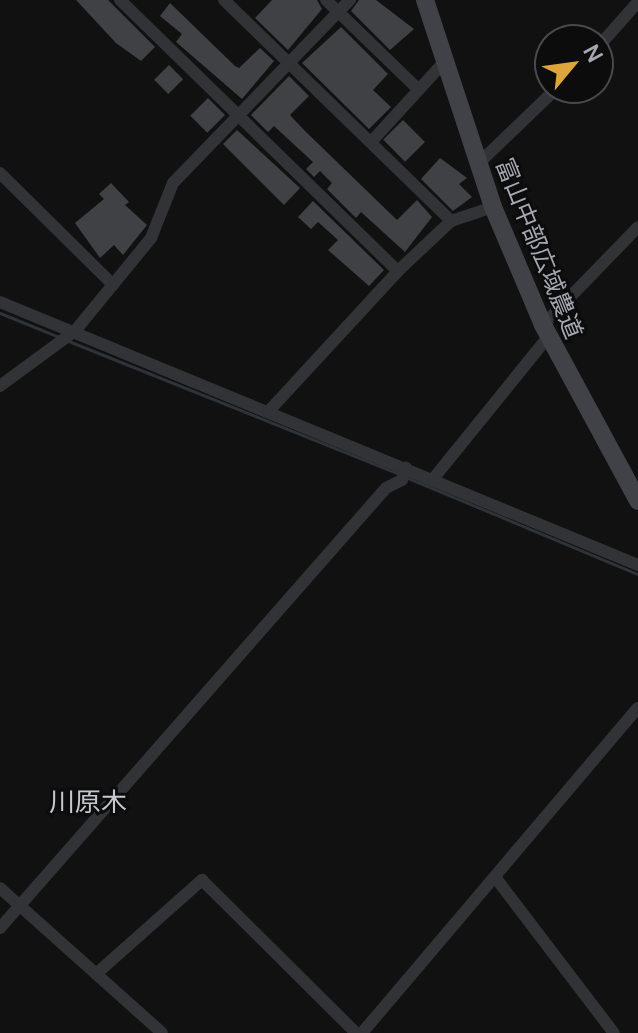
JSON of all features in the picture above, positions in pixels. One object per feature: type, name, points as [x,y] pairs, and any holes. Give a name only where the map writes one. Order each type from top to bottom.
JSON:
[{"type":"street","points":[[120,0],[398,271]]},
{"type":"street","points":[[224,0],[451,221]]},
{"type":"street","points":[[326,0],[419,90]]},
{"type":"street","points":[[0,386],[75,331],[151,238],[173,183],[350,0]]},
{"type":"street","name":"富山中部広域農道","points":[[425,0],[493,207],[545,331],[638,501]]},
{"type":"street","points":[[614,29],[638,2]]},
{"type":"street","points":[[372,141],[445,61]]},
{"type":"street","points":[[479,163],[540,104]]},
{"type":"street","points":[[0,173],[113,285]]},
{"type":"street","points":[[268,412],[398,271],[451,221],[493,207]]},
{"type":"street","points":[[433,479],[545,331],[638,227]]},
{"type":"street","points":[[0,302],[638,565]]},
{"type":"street","points":[[0,928],[386,488],[402,480],[406,468]]},
{"type":"street","points":[[362,1033],[638,708]]},
{"type":"street","points":[[495,877],[614,1033]]},
{"type":"street","points":[[96,974],[202,880],[356,1033]]},
{"type":"street","points":[[0,888],[162,1033]]},
{"type":"building","points":[[76,0],[108,0],[155,47],[141,61],[116,43]]},
{"type":"building","points":[[272,0],[317,0],[322,9],[288,50],[255,18]]},
{"type":"building","points":[[359,0],[376,0],[414,29],[390,50],[351,11]]},
{"type":"building","points":[[170,3],[235,66],[239,68],[260,48],[274,61],[242,99],[176,42],[182,34],[160,16]]},
{"type":"building","points":[[341,27],[388,74],[373,90],[391,107],[369,129],[302,63]]},
{"type":"building","points":[[169,65],[183,79],[168,94],[154,80]]},
{"type":"building","points":[[289,76],[309,96],[290,115],[304,130],[397,220],[417,200],[432,217],[405,252],[361,212],[356,218],[327,189],[332,183],[320,171],[314,177],[306,169],[313,162],[274,126],[268,132],[251,115]]},
{"type":"building","points":[[208,98],[225,115],[207,133],[190,116]]},
{"type":"building","points":[[403,120],[425,142],[405,162],[383,140]]},
{"type":"building","points":[[237,130],[300,188],[284,205],[223,144]]},
{"type":"building","points":[[440,158],[467,178],[459,184],[472,197],[453,211],[421,179]]},
{"type":"building","points":[[111,183],[129,202],[125,205],[147,225],[123,255],[114,245],[100,258],[75,223],[104,199],[99,194]]},
{"type":"building","points":[[313,201],[384,270],[369,286],[328,250],[338,240],[318,222],[311,229],[298,217]]},
{"type":"waterway","points":[[0,313],[59,337]]},
{"type":"waterway","points":[[66,340],[401,475]]},
{"type":"waterway","points":[[408,478],[638,574]]},
{"type":"district","name":"川原木","points":[[88,802]]}]
